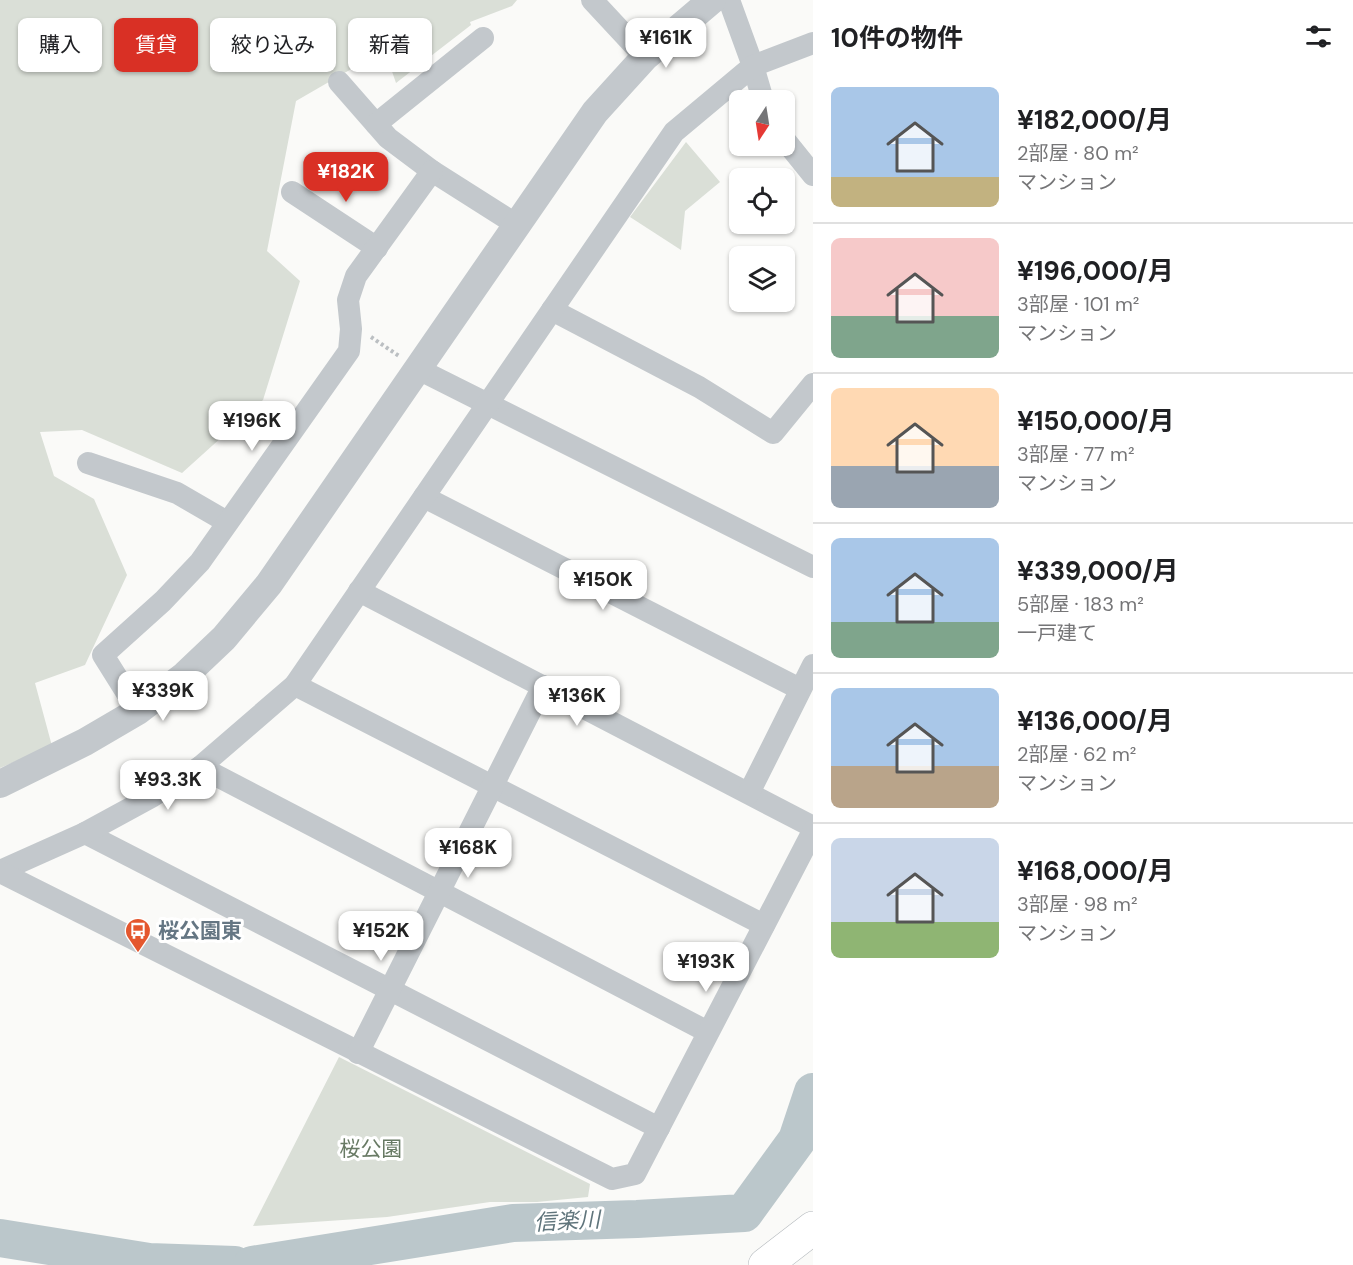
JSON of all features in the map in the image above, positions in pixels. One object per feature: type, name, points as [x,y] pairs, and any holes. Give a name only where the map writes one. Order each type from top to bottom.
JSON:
[{"type":"main road","points":[[765,1265],[813,1228]]},
{"type":"street","points":[[592,0],[645,57]]},
{"type":"street","points":[[0,784],[85,742],[138,711],[185,675],[224,638],[269,584],[595,112],[645,57],[712,0]]},
{"type":"street","points":[[729,0],[761,90]]},
{"type":"street","points":[[375,124],[483,38]]},
{"type":"street","points":[[0,872],[85,833],[200,767],[295,685],[674,132],[753,66],[813,43]]},
{"type":"street","points":[[339,82],[388,138],[432,171],[517,225]]},
{"type":"street","points":[[795,150],[810,166]]},
{"type":"street","points":[[138,711],[103,655],[163,602],[200,562],[349,351],[348,300],[356,276],[432,171]]},
{"type":"street","points":[[292,192],[377,248]]},
{"type":"street","points":[[552,310],[699,387],[773,433],[813,384]]},
{"type":"street","points":[[418,369],[813,567]]},
{"type":"street","points":[[88,463],[177,493],[227,522]]},
{"type":"street","points":[[424,497],[800,689]]},
{"type":"street","points":[[0,872],[612,1179],[635,1174],[813,829],[359,591]]},
{"type":"street","points":[[749,794],[813,664]]},
{"type":"street","points":[[295,685],[764,925]]},
{"type":"street","points":[[358,1053],[543,686]]},
{"type":"street","points":[[200,767],[708,1032]]},
{"type":"street","points":[[85,833],[659,1128]]},
{"type":"path","points":[[350,323],[418,369]]},
{"type":"green space","points":[[0,0],[517,0],[512,6],[470,22],[471,25],[432,55],[432,18],[348,18],[348,71],[296,101],[267,251],[300,281],[263,400],[182,473],[82,430],[40,432],[54,476],[94,499],[127,575],[85,665],[35,683],[52,746],[0,768]]},
{"type":"green space","points":[[392,72],[410,72],[396,83]]},
{"type":"green space","points":[[686,142],[720,182],[685,211],[681,250],[630,217]]},
{"type":"green space","name":"桜公園","points":[[339,1057],[590,1184],[588,1197],[537,1202],[490,1202],[387,1217],[253,1226]]},
{"type":"waterway","name":"信楽川","points":[[252,1265],[513,1223],[744,1213],[797,1140],[813,1092]]},
{"type":"waterway","name":"信楽川","points":[[0,1238],[149,1262],[235,1265]]},
{"type":"place","name":"桜公園東","points":[[138,954]]}]
